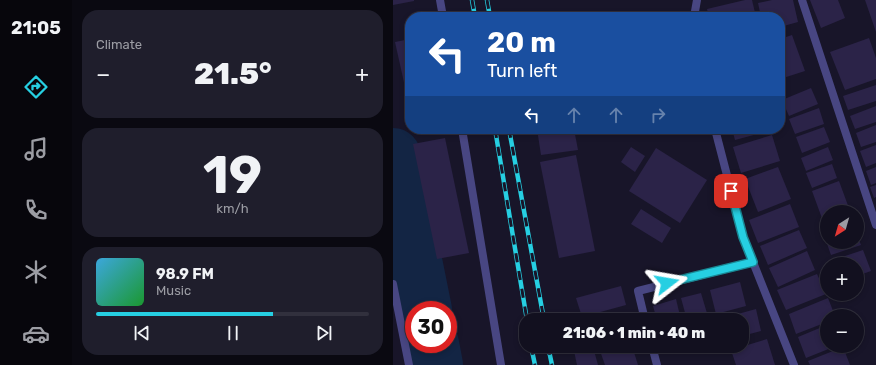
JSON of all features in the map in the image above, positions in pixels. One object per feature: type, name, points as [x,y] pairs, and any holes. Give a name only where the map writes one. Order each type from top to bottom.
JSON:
[{"type":"street","points":[[441,0],[442,12]]},
{"type":"street","points":[[695,12],[697,0]]},
{"type":"street","points":[[802,0],[873,203],[876,225]]},
{"type":"street","points":[[463,134],[501,365]]},
{"type":"street","points":[[716,134],[743,237],[795,365]]},
{"type":"street","points":[[643,313],[638,291],[753,262]]},
{"type":"street","points":[[393,284],[409,365]]},
{"type":"street","points":[[654,353],[657,365]]},
{"type":"building","points":[[393,0],[414,0],[414,1],[393,5]]},
{"type":"building","points":[[745,0],[752,0],[755,12],[708,12],[707,9]]},
{"type":"building","points":[[772,0],[793,0],[798,22],[785,26],[785,12],[760,12],[758,3]]},
{"type":"building","points":[[810,0],[838,0],[845,18],[821,28]]},
{"type":"building","points":[[865,0],[876,0],[876,32]]},
{"type":"building","points":[[792,35],[805,71],[785,77],[785,37]]},
{"type":"building","points":[[869,38],[876,58],[876,79],[845,90],[830,52]]},
{"type":"building","points":[[405,40],[405,87],[395,42]]},
{"type":"building","points":[[876,85],[876,101],[848,110],[843,96]]},
{"type":"building","points":[[811,88],[818,104],[789,116],[785,107],[785,99]]},
{"type":"building","points":[[876,106],[876,122],[855,129],[850,116]]},
{"type":"building","points":[[819,108],[824,124],[795,134],[789,119]]},
{"type":"building","points":[[876,125],[876,142],[861,147],[856,133]]},
{"type":"building","points":[[824,127],[830,142],[802,153],[796,137]]},
{"type":"building","points":[[538,134],[575,134],[578,150],[541,155]]},
{"type":"building","points":[[733,134],[757,134],[735,140]]},
{"type":"building","points":[[772,135],[780,161],[741,173],[733,147]]},
{"type":"building","points":[[445,138],[469,253],[437,259],[413,144]]},
{"type":"building","points":[[876,145],[876,163],[866,167],[860,151]]},
{"type":"building","points":[[631,147],[645,156],[635,172],[621,162]]},
{"type":"building","points":[[828,147],[833,160],[806,171],[801,158]]},
{"type":"building","points":[[656,148],[707,180],[680,223],[629,191]]},
{"type":"building","points":[[576,155],[595,251],[559,258],[540,162]]},
{"type":"building","points":[[832,164],[837,178],[812,188],[806,173]]},
{"type":"building","points":[[778,167],[791,199],[758,212],[745,179]]},
{"type":"building","points":[[876,167],[876,183],[871,185],[866,171]]},
{"type":"building","points":[[839,181],[848,205],[820,205],[820,213],[812,191]]},
{"type":"building","points":[[876,185],[876,197],[874,198],[870,187]]},
{"type":"building","points":[[790,204],[799,227],[758,243],[749,220]]},
{"type":"building","points":[[641,209],[671,228],[662,243],[631,224]]},
{"type":"building","points":[[799,230],[807,248],[768,265],[760,246]]},
{"type":"building","points":[[829,249],[849,249],[831,255]]},
{"type":"building","points":[[863,250],[871,271],[864,274],[864,257],[842,257]]},
{"type":"building","points":[[807,251],[815,270],[778,287],[769,268]]},
{"type":"building","points":[[817,274],[820,281],[820,296],[786,310],[777,290]]},
{"type":"building","points":[[740,282],[746,306],[716,313],[710,290]]},
{"type":"building","points":[[621,286],[626,305],[597,313],[581,313],[576,298]]},
{"type":"building","points":[[701,293],[707,313],[685,313],[681,298]]},
{"type":"building","points":[[676,299],[679,313],[655,313],[653,306]]},
{"type":"building","points":[[821,301],[829,301],[832,309],[820,309],[820,325],[796,334],[789,314]]},
{"type":"building","points":[[756,309],[761,331],[749,334],[749,313],[741,313]]},
{"type":"building","points":[[820,328],[820,352],[806,358],[798,337]]},
{"type":"building","points":[[767,339],[775,365],[736,365],[732,353],[749,353],[749,344]]},
{"type":"building","points":[[574,353],[595,353],[598,365],[577,365]]},
{"type":"building","points":[[601,353],[634,353],[638,365],[605,365]]},
{"type":"building","points":[[828,353],[845,353],[850,365],[810,365],[808,361]]},
{"type":"waterway","points":[[393,156],[422,301]]},
{"type":"waterway","points":[[433,353],[435,365]]},
{"type":"railway","points":[[472,0],[474,12]]},
{"type":"railway","points":[[487,0],[489,12]]},
{"type":"railway","points":[[496,134],[526,313]]},
{"type":"railway","points":[[510,134],[543,313]]},
{"type":"railway","points":[[532,353],[535,365]]},
{"type":"railway","points":[[549,353],[552,365]]},
{"type":"route","points":[[667,283],[753,262],[743,237],[731,191]]}]
